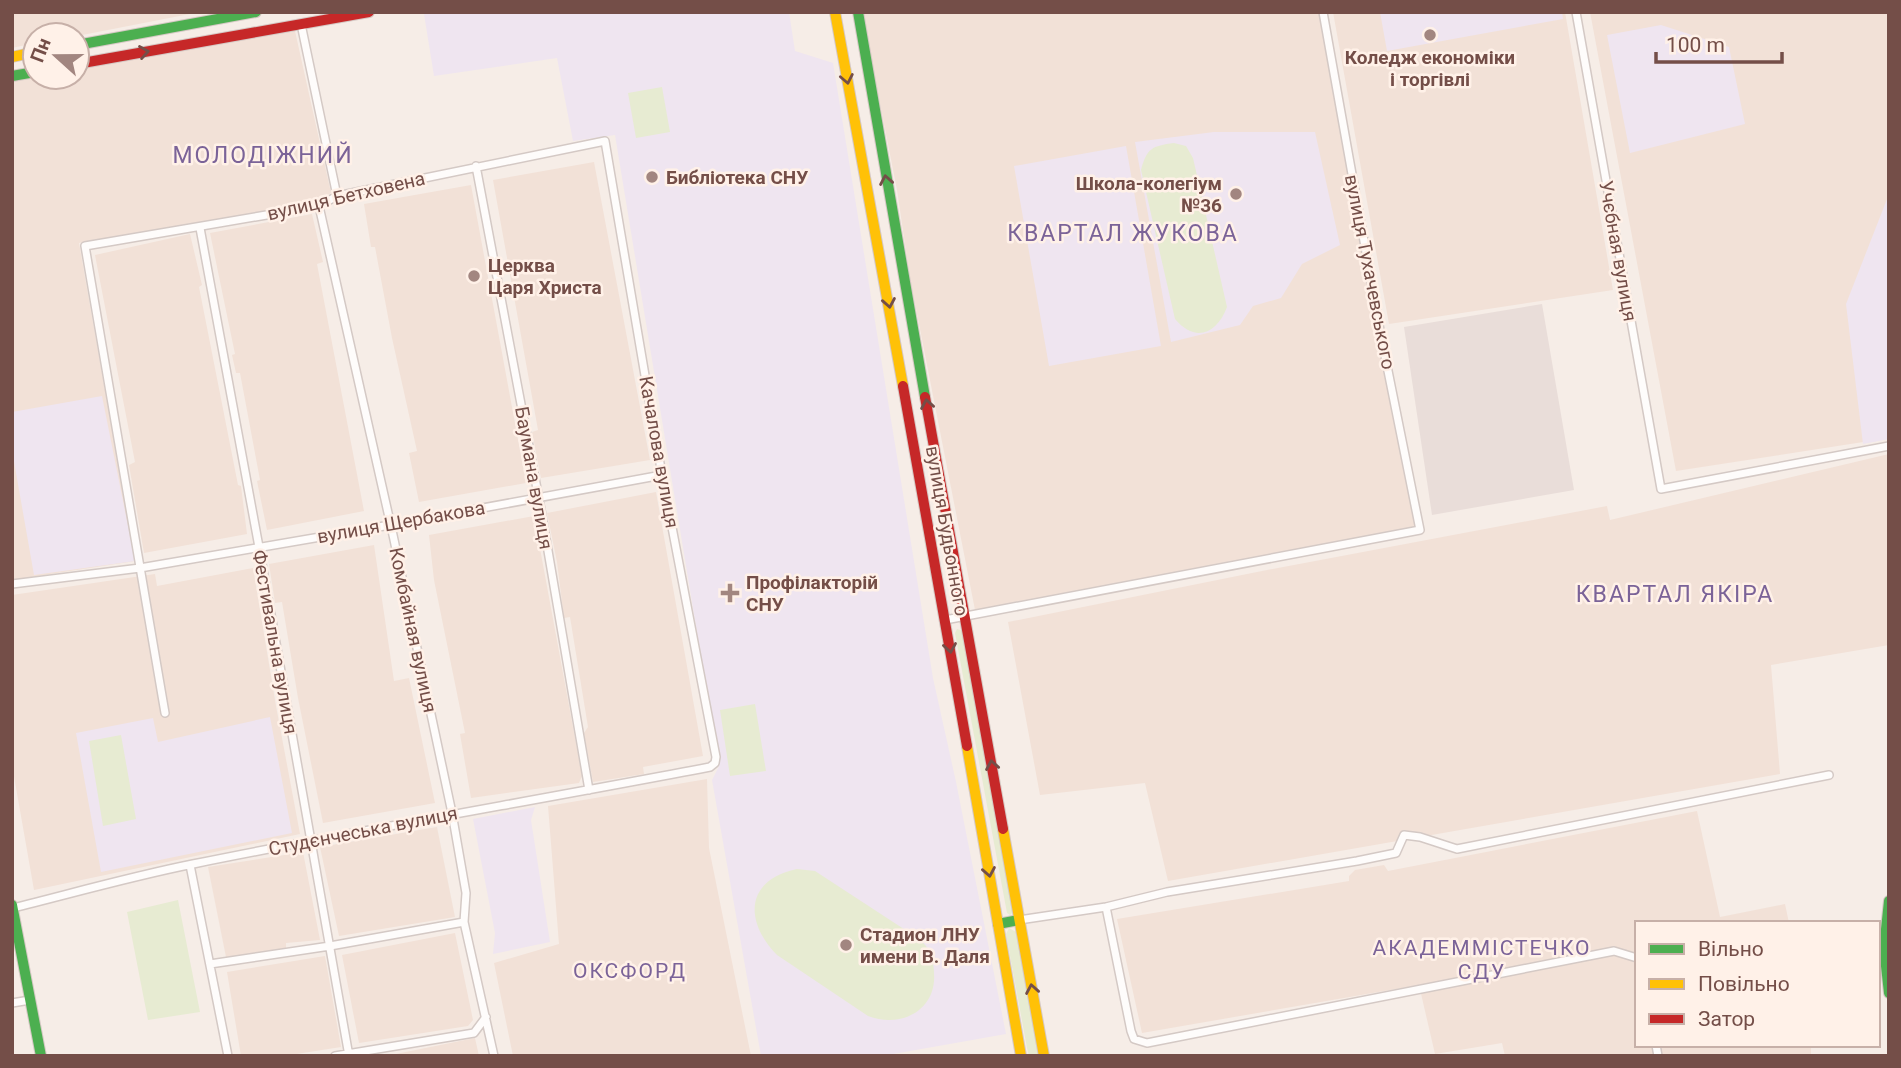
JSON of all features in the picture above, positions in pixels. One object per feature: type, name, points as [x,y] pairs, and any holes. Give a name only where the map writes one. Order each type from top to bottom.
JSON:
[{"type":"main road","points":[[91,42],[256,12]]},
{"type":"main road","points":[[91,62],[369,12]]},
{"type":"main road","name":"вулиця Будьонного","points":[[835,12],[946,620],[1021,1056]]},
{"type":"main road","name":"вулиця Будьонного","points":[[858,12],[1044,1056]]},
{"type":"main road","points":[[1889,901],[1884,948],[1889,993]]},
{"type":"main road","points":[[12,907],[41,1056]]},
{"type":"main road","points":[[998,924],[1019,920]]},
{"type":"street","name":"вулиця Тухачевського","points":[[965,616],[1420,530],[1381,336],[1323,12]]},
{"type":"street","name":"Учєбная вулиця","points":[[1576,12],[1661,489],[1889,446]]},
{"type":"street","points":[[301,24],[337,196]]},
{"type":"street","name":"вулиця Бетховена","points":[[140,568],[85,246],[319,206],[337,196],[605,141]]},
{"type":"street","name":"Качалова вулиця","points":[[605,141],[715,763]]},
{"type":"street","name":"Баумана вулиця","points":[[476,166],[589,790]]},
{"type":"street","name":"Комбайная вулиця","points":[[319,206],[452,813],[466,893],[464,922],[494,1056]]},
{"type":"street","name":"Фестивальна вулиця","points":[[200,228],[349,1055]]},
{"type":"street","name":"вулиця Щербакова","points":[[12,584],[140,568],[662,475]]},
{"type":"street","points":[[140,568],[165,713]]},
{"type":"street","points":[[946,620],[965,616]]},
{"type":"street","name":"Студєнчеська вулиця","points":[[12,907],[190,864],[710,767],[715,763]]},
{"type":"street","points":[[1019,920],[1106,907],[1167,892],[1396,853],[1404,835],[1420,836],[1457,849],[1829,775]]},
{"type":"street","points":[[190,864],[228,1056]]},
{"type":"street","points":[[1106,907],[1131,1031],[1134,1039],[1147,1043],[1614,951],[1635,957]]},
{"type":"street","points":[[210,964],[464,922]]},
{"type":"street","points":[[12,1003],[30,1000]]},
{"type":"street","points":[[335,1056],[474,1033],[486,1017]]},
{"type":"shaded area","points":[[12,12],[200,12],[91,33],[91,21],[21,21],[21,46],[12,48]]},
{"type":"shaded area","points":[[789,12],[795,51],[833,63],[933,678],[1006,1034],[882,1056],[761,1056],[712,780],[719,766],[615,135],[573,141],[557,58],[434,76],[424,14]]},
{"type":"shaded area","points":[[862,12],[1325,12],[1420,530],[975,610],[910,278],[897,190]]},
{"type":"shaded area","points":[[1333,12],[1565,12],[1613,290],[1389,324]]},
{"type":"shaded area","name":"Коледж економіки і торгівлі","points":[[1380,12],[1562,12],[1563,19],[1387,51]]},
{"type":"shaded area","points":[[1590,12],[1889,12],[1889,438],[1676,471]]},
{"type":"shaded area","points":[[1661,25],[1729,47],[1745,124],[1630,153],[1607,35]]},
{"type":"shaded area","points":[[295,31],[331,193],[316,202],[79,243],[135,561],[12,580],[12,81],[21,79],[21,91],[91,91],[91,67]]},
{"type":"shaded area","name":"Школа-колегіум №36","points":[[1214,132],[1315,132],[1340,245],[1302,264],[1281,298],[1253,306],[1240,325],[1171,342],[1135,142]]},
{"type":"shaded area","points":[[1126,146],[1161,346],[1049,366],[1014,166]]},
{"type":"shaded area","points":[[594,162],[650,460],[541,478],[532,432],[538,430],[493,180]]},
{"type":"shaded area","points":[[471,185],[526,483],[419,502],[409,453],[417,451],[375,247],[371,247],[364,204]]},
{"type":"shaded area","points":[[1889,194],[1889,439],[1863,444],[1846,304]]},
{"type":"shaded area","points":[[312,214],[323,262],[317,264],[364,511],[267,530],[240,373],[236,373],[232,355],[235,354],[210,233]]},
{"type":"shaded area","points":[[190,234],[202,285],[199,287],[238,485],[241,486],[247,534],[144,553],[129,465],[135,462],[95,255]]},
{"type":"shaded area","points":[[1542,304],[1574,490],[1432,515],[1404,327]]},
{"type":"shaded area","points":[[102,396],[135,561],[34,575],[12,450],[12,412]]},
{"type":"shaded area","points":[[1889,454],[1889,645],[1771,665],[1780,774],[1168,881],[1145,783],[1040,795],[1008,622],[1607,506],[1610,520]]},
{"type":"shaded area","points":[[656,492],[703,756],[643,767],[644,774],[593,782],[584,733],[588,727],[570,617],[564,618],[547,513]]},
{"type":"shaded area","points":[[534,516],[582,776],[579,783],[471,798],[460,734],[465,733],[434,580],[429,535]]},
{"type":"shaded area","points":[[374,545],[394,681],[409,678],[435,803],[323,823],[282,602],[275,603],[269,564]]},
{"type":"shaded area","points":[[253,568],[300,834],[34,890],[12,765],[12,595],[155,574],[157,586]]},
{"type":"shaded area","points":[[270,717],[292,833],[101,872],[76,733],[153,718],[158,742]]},
{"type":"shaded area","points":[[707,779],[709,848],[751,1056],[513,1056],[494,963],[559,944],[548,806]]},
{"type":"shaded area","points":[[535,807],[531,820],[550,942],[493,954],[495,933],[473,819]]},
{"type":"shaded area","points":[[1697,811],[1720,917],[1785,904],[1789,921],[1635,921],[1635,1047],[1811,1047],[1811,1056],[1505,1056],[1502,1043],[1435,1054],[1419,985],[1142,1033],[1117,919],[1349,881],[1349,876],[1355,870],[1384,865],[1388,871]]},
{"type":"shaded area","points":[[437,827],[455,917],[339,936],[320,847]]},
{"type":"shaded area","points":[[303,852],[320,940],[286,943],[286,949],[226,957],[208,867]]},
{"type":"shaded area","points":[[455,933],[473,1020],[468,1026],[359,1043],[342,955]]},
{"type":"shaded area","points":[[325,956],[341,1047],[284,1056],[241,1056],[227,972]]},
{"type":"shaded area","points":[[475,1038],[479,1056],[386,1056]]},
{"type":"green space","points":[[662,87],[670,132],[636,138],[628,93]]},
{"type":"green space","points":[[1174,143],[1186,146],[1193,158],[1227,307],[1217,324],[1205,332],[1190,331],[1175,319],[1141,170],[1152,149]]},
{"type":"green space","points":[[957,629],[963,631],[1013,912],[1010,915],[1007,913],[955,633]]},
{"type":"green space","points":[[755,704],[766,771],[730,776],[720,710]]},
{"type":"green space","points":[[121,735],[136,819],[103,826],[89,741]]},
{"type":"green space","name":"Стадион ЛНУ имени В. Даля","points":[[797,869],[815,871],[925,945],[932,959],[934,973],[930,997],[923,1006],[904,1018],[893,1020],[868,1016],[777,955],[759,929],[755,903],[767,882],[780,874]]},
{"type":"green space","points":[[178,900],[200,1012],[148,1020],[127,912]]},
{"type":"green space","points":[[1009,928],[1016,932],[1039,1056],[1029,1056],[1027,1048],[1006,934]]},
{"type":"traffic: fast","points":[[91,42],[256,12]]},
{"type":"traffic: fast","points":[[858,12],[925,397]]},
{"type":"traffic: fast","points":[[12,76],[21,74]]},
{"type":"traffic: fast","points":[[1889,901],[1884,948],[1889,993]]},
{"type":"traffic: fast","points":[[12,905],[41,1056]]},
{"type":"traffic: fast","points":[[998,924],[1019,920]]},
{"type":"traffic: slow","points":[[835,12],[903,386]]},
{"type":"traffic: slow","points":[[12,57],[21,55]]},
{"type":"traffic: slow","points":[[967,746],[1021,1056]]},
{"type":"traffic: slow","points":[[1003,829],[1044,1056]]},
{"type":"traffic: jam","points":[[91,62],[369,12]]},
{"type":"traffic: jam","points":[[903,386],[967,746]]},
{"type":"traffic: jam","points":[[925,397],[1003,829]]},
{"type":"place","name":"Коледж економіки і торгівлі","points":[[1430,35]]},
{"type":"place","name":"Библіотека СНУ","points":[[652,177]]},
{"type":"place","name":"Школа-колегіум №36","points":[[1236,194]]},
{"type":"place","name":"Церква Царя Христа","points":[[474,276]]},
{"type":"place","name":"Профілакторій СНУ","points":[[730,593]]},
{"type":"place","name":"Стадион ЛНУ имени В. Даля","points":[[846,945]]},
{"type":"district","name":"МОЛОДІЖНИЙ","points":[[263,155]]},
{"type":"district","name":"КВАРТАЛ ЖУКОВА","points":[[1123,233]]},
{"type":"district","name":"КВАРТАЛ ЯКІРА","points":[[1675,594]]},
{"type":"district","name":"АКАДЕММІСТЕЧКО СДУ","points":[[1482,960]]},
{"type":"district","name":"ОКСФОРД","points":[[630,971]]}]
